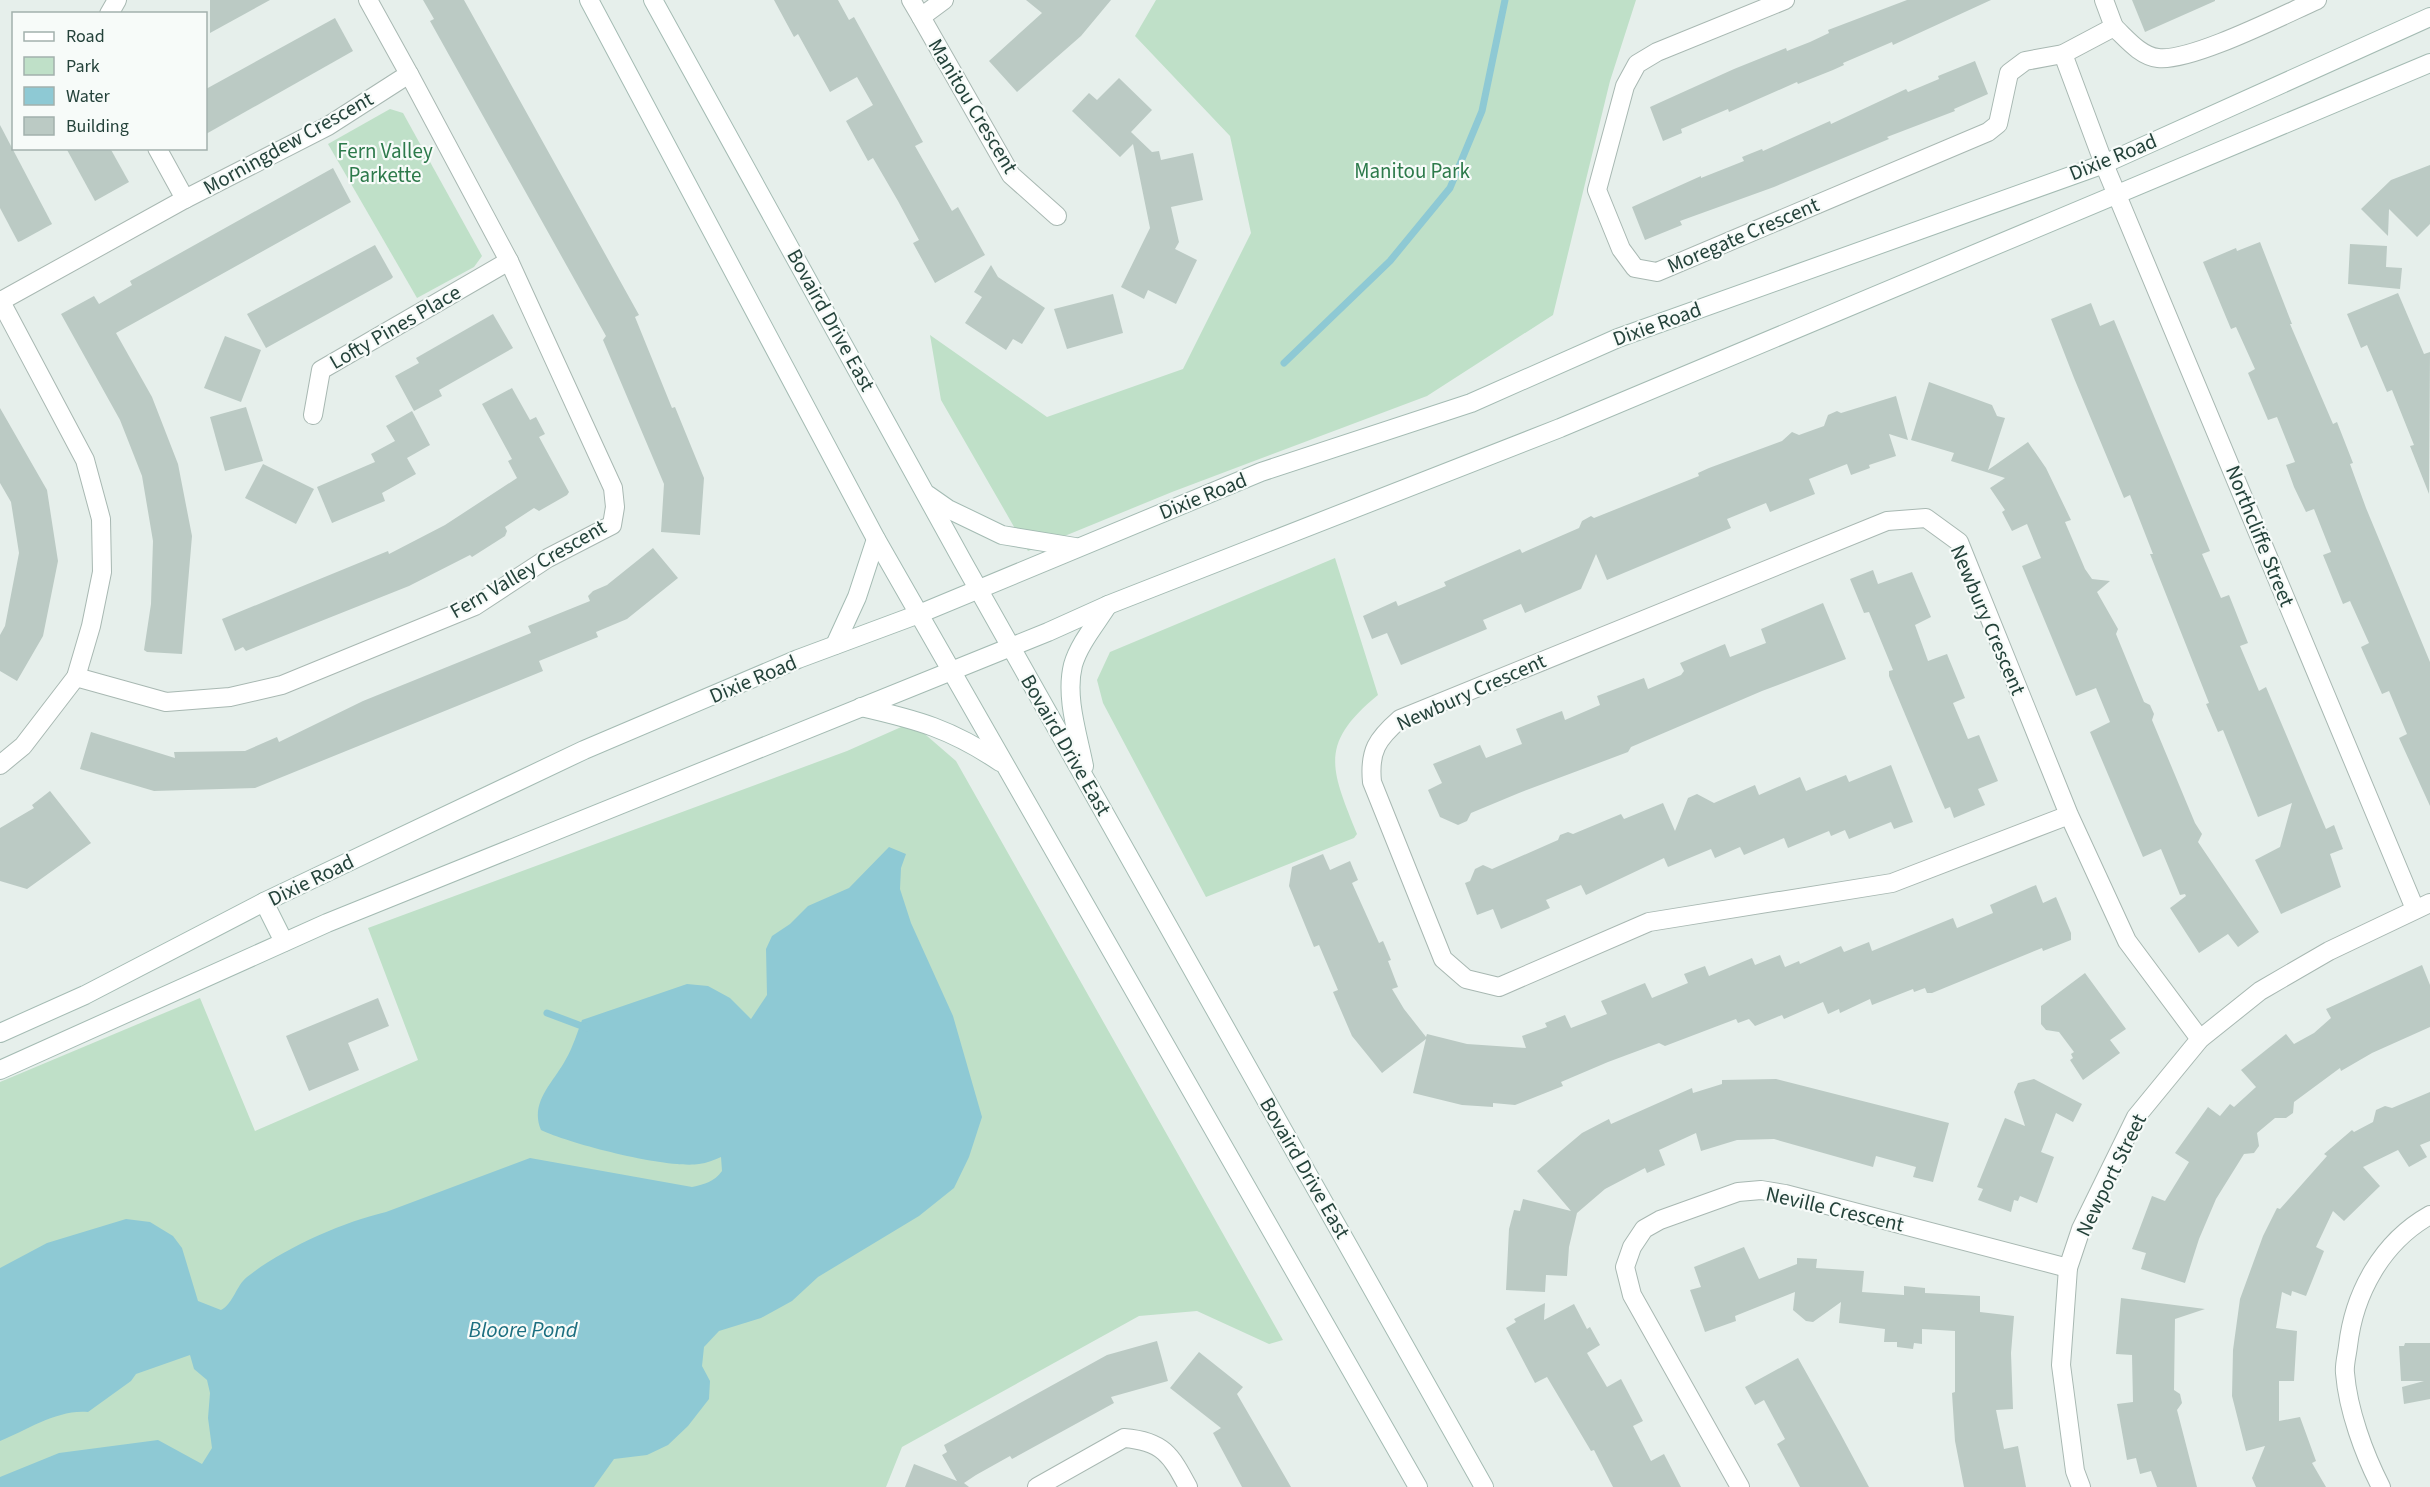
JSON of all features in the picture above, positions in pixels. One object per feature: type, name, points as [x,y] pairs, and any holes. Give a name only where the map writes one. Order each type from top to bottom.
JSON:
[{"type":"main road","points":[[368,0],[409,74]]},
{"type":"main road","points":[[589,0],[876,539],[1418,1487]]},
{"type":"main road","name":"Bovaird Drive East","points":[[653,0],[978,589],[1484,1487]]},
{"type":"main road","name":"Manitou Crescent","points":[[911,0],[1011,174],[1057,216]]},
{"type":"main road","name":"Manitou Crescent","points":[[921,17],[944,0]]},
{"type":"main road","name":"Moregate Crescent","points":[[1785,0],[1657,52],[1637,64],[1624,86],[1597,190],[1622,249],[1635,268],[1657,272],[1988,132],[1998,124],[2004,108],[2004,92],[2009,73],[2025,61],[2062,54],[2114,27]]},
{"type":"main road","points":[[2104,0],[2114,27],[2141,52],[2158,58],[2193,53],[2317,0]]},
{"type":"main road","name":"Dixie Road","points":[[0,1033],[85,994],[264,902],[584,750],[835,645],[919,614],[1261,472],[1471,403],[1618,338],[2104,164],[2430,17]]},
{"type":"main road","points":[[2062,54],[2104,164]]},
{"type":"main road","name":"Dixie Road","points":[[0,1070],[284,942],[1108,605],[1560,428],[2430,63]]},
{"type":"main road","name":"Morningdew Crescent","points":[[0,300],[185,199],[328,126],[409,74]]},
{"type":"main road","name":"Fern Valley Crescent","points":[[76,677],[166,702],[230,697],[282,685],[475,606],[548,558],[612,525],[615,507],[613,488],[509,261],[409,74]]},
{"type":"main road","name":"Morningdew Crescent","points":[[158,150],[185,199]]},
{"type":"main road","name":"Northcliffe Street","points":[[2104,164],[2118,192],[2422,906]]},
{"type":"main road","name":"Lofty Pines Place","points":[[313,415],[321,370],[509,261]]},
{"type":"main road","points":[[0,300],[85,460],[101,519],[102,572],[92,626],[76,677],[23,746],[0,765]]},
{"type":"main road","points":[[925,492],[948,508],[1002,536],[1077,548]]},
{"type":"main road","name":"Newbury Crescent","points":[[2069,815],[1892,883],[1649,922],[1498,987],[1466,979],[1443,959],[1372,782],[1370,761],[1381,736],[1400,719],[1887,521],[1926,518],[1959,542],[2069,815],[2127,941],[2200,1039]]},
{"type":"main road","points":[[835,645],[857,597],[876,539]]},
{"type":"main road","points":[[1087,780],[1071,697],[1073,666],[1081,646],[1108,605]]},
{"type":"main road","points":[[861,707],[928,723],[975,745],[1005,766]]},
{"type":"main road","points":[[264,902],[284,942]]},
{"type":"main road","name":"Newport Street","points":[[2081,1487],[2075,1471],[2061,1365],[2068,1268],[2081,1229],[2136,1117],[2200,1039],[2260,991],[2329,951],[2422,906]]},
{"type":"main road","name":"Neville Crescent","points":[[1740,1487],[1632,1295],[1625,1267],[1632,1247],[1644,1229],[1660,1220],[1738,1192],[1761,1190],[1797,1197],[2068,1268]]},
{"type":"main road","points":[[2381,1487],[2357,1427],[2345,1372],[2351,1320],[2368,1277],[2409,1227],[2430,1215]]},
{"type":"main road","points":[[1037,1487],[1124,1438],[1157,1445],[1172,1458],[1188,1487]]},
{"type":"green space","name":"Manitou Park","points":[[1156,0],[1636,0],[1610,81],[1553,315],[1427,396],[1172,492],[1028,551],[941,400],[930,335],[1047,417],[1183,369],[1251,233],[1230,136],[1135,36]]},
{"type":"green space","name":"Fern Valley Parkette","points":[[390,109],[403,113],[482,256],[474,267],[417,298],[328,144]]},
{"type":"green space","points":[[1335,558],[1378,695],[1359,712],[1346,728],[1338,743],[1335,758],[1341,792],[1357,834],[1354,838],[1206,897],[1103,703],[1097,680],[1110,652]]},
{"type":"green space","points":[[917,720],[919,729],[956,761],[1283,1340],[1269,1344],[1197,1311],[1139,1316],[902,1447],[886,1487],[0,1487],[0,1082],[200,998],[255,1131],[418,1060],[368,928],[847,751]]},
{"type":"water","name":"Bloore Pond","points":[[889,847],[906,854],[901,868],[900,889],[911,923],[953,1016],[982,1117],[969,1157],[954,1188],[919,1216],[818,1277],[792,1301],[761,1318],[719,1331],[704,1347],[702,1366],[710,1381],[709,1399],[688,1426],[668,1445],[647,1455],[614,1459],[594,1487],[0,1487],[0,1477],[59,1453],[158,1440],[202,1464],[212,1448],[208,1418],[210,1393],[207,1380],[194,1369],[190,1355],[136,1374],[131,1381],[88,1412],[54,1417],[0,1441],[0,1268],[47,1243],[126,1219],[150,1222],[173,1236],[182,1248],[198,1301],[221,1310],[229,1304],[247,1277],[277,1256],[313,1238],[351,1222],[386,1212],[530,1158],[692,1187],[709,1182],[722,1171],[721,1157],[699,1164],[665,1163],[596,1148],[541,1130],[538,1120],[540,1101],[573,1045],[582,1020],[687,984],[708,986],[730,998],[751,1019],[767,995],[766,949],[772,936],[790,924],[808,906],[849,888]]},
{"type":"building","points":[[210,0],[270,0],[210,33]]},
{"type":"building","points":[[423,0],[464,0],[639,315],[635,317],[672,408],[675,407],[704,478],[700,535],[661,532],[664,484],[603,340],[606,336],[430,21],[434,19]]},
{"type":"building","points":[[774,0],[838,0],[849,20],[854,17],[923,142],[915,146],[952,211],[958,207],[985,255],[935,283],[913,243],[919,240],[898,201],[873,158],[868,161],[846,121],[873,105],[857,77],[830,92],[798,34],[794,37]]},
{"type":"building","points":[[1026,0],[1111,0],[1081,36],[1017,92],[989,61],[1042,13]]},
{"type":"building","points":[[1907,0],[1991,0],[1893,45],[1892,42],[1843,63],[1844,65],[1833,70],[1798,84],[1797,82],[1729,112],[1728,109],[1681,129],[1682,133],[1663,141],[1650,107],[1734,69],[1786,48],[1787,51],[1810,42],[1829,33],[1828,30]]},
{"type":"building","points":[[2132,0],[2215,0],[2215,1],[2145,32]]},
{"type":"building","points":[[335,18],[353,51],[207,133],[207,88]]},
{"type":"building","points":[[1975,61],[1988,94],[1954,109],[1955,111],[1887,137],[1889,139],[1774,187],[1680,221],[1682,225],[1645,240],[1632,207],[1701,176],[1701,178],[1744,161],[1742,157],[1762,149],[1763,151],[1830,121],[1831,124],[1906,89],[1908,92],[1939,79],[1938,76]]},
{"type":"building","points":[[1119,78],[1152,110],[1131,132],[1152,152],[1159,151],[1161,160],[1193,153],[1203,200],[1171,207],[1179,242],[1175,249],[1197,260],[1176,304],[1148,290],[1144,299],[1121,287],[1150,228],[1133,144],[1120,157],[1072,111],[1089,93],[1097,100]]},
{"type":"building","points":[[0,125],[52,224],[18,242],[0,208]]},
{"type":"building","points":[[67,150],[111,150],[129,182],[95,201]]},
{"type":"building","points":[[2430,165],[2430,224],[2417,237],[2389,209],[2388,236],[2361,209],[2391,180]]},
{"type":"building","points":[[333,168],[351,202],[116,333],[152,397],[178,464],[192,536],[182,654],[147,652],[144,650],[151,604],[153,541],[142,476],[120,420],[61,314],[94,296],[99,304],[132,285],[130,281]]},
{"type":"building","points":[[2260,242],[2292,324],[2290,324],[2333,424],[2337,422],[2353,463],[2350,464],[2366,508],[2430,662],[2430,806],[2399,738],[2407,734],[2389,691],[2382,694],[2361,647],[2369,643],[2350,601],[2343,604],[2323,555],[2331,552],[2314,509],[2306,512],[2294,487],[2286,465],[2295,462],[2277,417],[2268,420],[2248,373],[2255,369],[2236,327],[2231,329],[2203,262],[2236,248],[2237,251]]},
{"type":"building","points":[[2350,244],[2387,246],[2386,267],[2402,268],[2400,289],[2348,284]]},
{"type":"building","points":[[375,245],[393,277],[391,279],[266,348],[247,314]]},
{"type":"building","points":[[991,265],[998,277],[1045,308],[1022,344],[1013,339],[1006,350],[965,323],[982,297],[974,292]]},
{"type":"building","points":[[2398,293],[2424,354],[2430,352],[2429,494],[2410,446],[2414,445],[2392,390],[2387,392],[2367,345],[2361,348],[2347,314]]},
{"type":"building","points":[[1113,294],[1123,333],[1067,349],[1054,309]]},
{"type":"building","points":[[2091,303],[2100,326],[2114,320],[2210,551],[2202,554],[2221,598],[2229,595],[2248,643],[2240,646],[2259,691],[2266,687],[2326,829],[2334,825],[2343,849],[2330,854],[2341,887],[2281,914],[2255,860],[2280,847],[2292,803],[2258,817],[2223,730],[2218,732],[2206,704],[2209,703],[2150,554],[2153,554],[2130,495],[2124,498],[2074,378],[2051,319]]},
{"type":"building","points":[[493,314],[513,348],[439,390],[442,396],[414,411],[395,376],[419,363],[416,358]]},
{"type":"building","points":[[225,336],[261,350],[241,402],[204,388]]},
{"type":"building","points":[[1929,382],[1992,405],[1997,416],[2005,418],[1988,470],[2028,442],[2046,468],[2071,520],[2065,522],[2085,569],[2092,579],[2110,581],[2097,592],[2118,629],[2116,634],[2144,702],[2150,705],[2154,714],[2152,720],[2195,823],[2202,834],[2198,842],[2259,932],[2238,947],[2228,934],[2199,953],[2170,908],[2186,896],[2185,894],[2180,895],[2161,849],[2143,857],[2090,732],[2110,722],[2096,688],[2076,696],[2022,566],[2041,558],[2027,524],[2012,531],[2002,512],[2005,510],[1990,488],[2005,478],[1951,461],[1954,453],[1911,440]]},
{"type":"building","points":[[512,388],[530,420],[536,417],[545,434],[539,437],[569,492],[567,495],[539,511],[534,508],[505,527],[507,531],[505,536],[472,557],[470,555],[409,586],[246,651],[243,647],[235,651],[222,619],[388,551],[389,554],[445,525],[517,478],[508,461],[512,459],[482,404]]},
{"type":"building","points":[[1896,396],[1908,440],[1889,434],[1896,456],[1869,465],[1870,468],[1851,475],[1847,464],[1809,479],[1815,494],[1770,512],[1766,503],[1727,519],[1731,528],[1607,580],[1596,554],[1581,589],[1525,613],[1521,604],[1483,620],[1487,629],[1401,665],[1387,633],[1372,639],[1363,616],[1396,601],[1398,606],[1446,586],[1444,582],[1520,549],[1522,553],[1579,528],[1582,521],[1591,516],[1594,518],[1699,476],[1698,473],[1709,468],[1782,441],[1792,432],[1799,435],[1824,426],[1828,415],[1837,411],[1841,413]]},
{"type":"building","points":[[246,407],[263,461],[225,471],[210,417]]},
{"type":"building","points":[[0,408],[47,490],[58,561],[43,636],[17,681],[0,671],[0,635],[5,626],[19,553],[11,502],[0,483]]},
{"type":"building","points":[[412,411],[430,445],[407,458],[416,474],[382,493],[385,501],[332,523],[317,487],[375,462],[371,454],[395,441],[386,426]]},
{"type":"building","points":[[263,464],[314,489],[296,524],[245,498]]},
{"type":"building","points":[[653,548],[678,578],[627,619],[596,632],[598,637],[539,661],[543,671],[255,788],[154,791],[80,769],[91,732],[175,758],[174,752],[245,751],[277,737],[279,742],[363,701],[531,633],[528,626],[590,601],[588,596],[593,591],[607,585]]},
{"type":"building","points":[[1873,570],[1878,584],[1912,572],[1931,617],[1915,625],[1928,661],[1947,654],[1965,698],[1953,703],[1968,739],[1979,735],[1998,781],[1978,789],[1985,805],[1954,818],[1950,807],[1945,809],[1938,793],[1889,676],[1889,671],[1893,670],[1869,612],[1864,613],[1850,579]]},
{"type":"building","points":[[1823,603],[1846,659],[1762,691],[1631,747],[1628,752],[1471,813],[1467,821],[1458,825],[1440,817],[1428,790],[1442,783],[1433,764],[1480,745],[1486,758],[1522,744],[1516,729],[1562,711],[1565,720],[1600,705],[1597,696],[1644,678],[1648,689],[1681,675],[1684,671],[1680,663],[1725,644],[1730,657],[1766,643],[1761,629]]},
{"type":"building","points":[[1891,765],[1913,822],[1894,829],[1891,822],[1849,839],[1845,830],[1831,836],[1829,831],[1788,848],[1784,838],[1744,855],[1740,847],[1715,858],[1711,849],[1668,867],[1664,858],[1586,895],[1581,885],[1546,900],[1550,908],[1501,929],[1493,909],[1477,915],[1465,883],[1470,881],[1475,869],[1483,865],[1492,869],[1558,840],[1560,835],[1568,832],[1573,834],[1621,814],[1624,819],[1663,803],[1675,831],[1688,798],[1697,794],[1714,803],[1755,785],[1759,795],[1800,777],[1806,791],[1846,775],[1849,782]]},
{"type":"building","points":[[50,791],[91,843],[27,889],[0,881],[0,828],[34,808],[32,805]]},
{"type":"building","points":[[1323,854],[1330,870],[1350,861],[1358,880],[1352,883],[1379,943],[1383,941],[1391,960],[1388,961],[1398,987],[1392,989],[1404,1009],[1426,1037],[1427,1034],[1467,1044],[1526,1048],[1522,1036],[1547,1027],[1545,1023],[1565,1015],[1571,1028],[1607,1014],[1601,1001],[1645,983],[1652,998],[1688,983],[1684,974],[1705,966],[1709,976],[1752,958],[1755,965],[1780,955],[1785,967],[1799,961],[1800,964],[1841,946],[1844,952],[1869,942],[1872,951],[1953,918],[1957,928],[1993,913],[1990,905],[2036,885],[2043,903],[2056,897],[2071,933],[2071,940],[2043,951],[2042,948],[1932,993],[1927,993],[1925,988],[1914,992],[1913,989],[1872,1005],[1870,999],[1840,1013],[1839,1009],[1828,1014],[1823,1002],[1784,1019],[1782,1015],[1755,1026],[1749,1019],[1738,1023],[1736,1019],[1665,1046],[1659,1043],[1608,1062],[1561,1082],[1563,1086],[1515,1105],[1493,1103],[1493,1107],[1462,1105],[1413,1093],[1426,1039],[1382,1073],[1352,1036],[1333,992],[1338,990],[1319,945],[1314,947],[1289,886],[1292,867]]},
{"type":"building","points":[[2422,965],[2430,985],[2430,1027],[2372,1053],[2341,1071],[2340,1068],[2294,1102],[2293,1113],[2286,1118],[2275,1118],[2257,1133],[2259,1146],[2254,1153],[2244,1154],[2216,1199],[2199,1239],[2185,1283],[2141,1269],[2146,1253],[2132,1249],[2152,1196],[2165,1201],[2189,1162],[2175,1153],[2208,1107],[2220,1116],[2230,1104],[2234,1107],[2256,1087],[2241,1070],[2286,1034],[2294,1044],[2314,1033],[2331,1018],[2326,1009]]},
{"type":"building","points":[[2085,973],[2126,1029],[2110,1040],[2120,1053],[2083,1080],[2070,1060],[2074,1052],[2059,1032],[2046,1030],[2041,1024],[2041,1006]]},
{"type":"building","points":[[378,998],[389,1026],[348,1043],[359,1070],[309,1091],[286,1036]]},
{"type":"building","points":[[1776,1079],[1949,1123],[1933,1182],[1913,1177],[1916,1167],[1876,1156],[1873,1167],[1774,1139],[1737,1140],[1701,1151],[1696,1133],[1659,1150],[1665,1165],[1647,1173],[1645,1168],[1605,1189],[1577,1213],[1569,1247],[1567,1276],[1546,1275],[1545,1292],[1506,1290],[1509,1229],[1514,1210],[1520,1211],[1523,1199],[1571,1211],[1537,1171],[1582,1133],[1609,1119],[1611,1124],[1692,1088],[1693,1093],[1722,1084],[1722,1080]]},
{"type":"building","points":[[2034,1079],[2082,1104],[2073,1122],[2056,1113],[2041,1152],[2054,1157],[2037,1203],[2020,1196],[2018,1201],[2014,1200],[2011,1212],[1978,1200],[1983,1189],[1977,1187],[2005,1118],[2025,1126],[2014,1092],[2018,1083]]},
{"type":"building","points":[[2430,1092],[2430,1141],[2420,1145],[2427,1157],[2409,1167],[2398,1150],[2363,1167],[2380,1186],[2344,1221],[2333,1211],[2316,1247],[2324,1251],[2306,1296],[2292,1291],[2291,1296],[2282,1292],[2276,1328],[2297,1331],[2294,1381],[2279,1381],[2279,1421],[2300,1417],[2316,1461],[2312,1463],[2326,1487],[2256,1487],[2252,1478],[2265,1446],[2246,1451],[2232,1396],[2233,1350],[2240,1299],[2263,1236],[2277,1208],[2280,1209],[2327,1156],[2324,1154],[2352,1130],[2354,1132],[2373,1122],[2376,1110],[2385,1106],[2392,1108]]},
{"type":"building","points":[[1744,1247],[1759,1279],[1797,1264],[1797,1258],[1817,1259],[1816,1268],[1864,1271],[1862,1292],[1904,1295],[1904,1286],[1925,1288],[1925,1293],[1980,1296],[1980,1312],[2014,1316],[2011,1353],[2013,1409],[1996,1410],[2004,1449],[2018,1446],[2026,1487],[1964,1487],[1955,1441],[1952,1393],[1955,1392],[1955,1331],[1922,1329],[1922,1344],[1914,1343],[1913,1349],[1897,1347],[1897,1342],[1884,1342],[1885,1329],[1839,1323],[1841,1302],[1813,1322],[1806,1321],[1793,1310],[1795,1292],[1735,1316],[1736,1321],[1705,1332],[1690,1290],[1701,1287],[1694,1267]]},
{"type":"building","points":[[2121,1298],[2205,1309],[2175,1319],[2174,1390],[2180,1394],[2182,1403],[2177,1410],[2197,1487],[2157,1487],[2151,1471],[2140,1474],[2136,1458],[2127,1460],[2117,1404],[2133,1402],[2132,1355],[2116,1354]]},
{"type":"building","points":[[1545,1303],[1544,1320],[1574,1304],[1587,1329],[1590,1327],[1600,1345],[1587,1353],[1607,1387],[1621,1379],[1643,1421],[1633,1426],[1651,1461],[1664,1454],[1681,1487],[1613,1487],[1594,1450],[1591,1451],[1547,1377],[1535,1383],[1506,1328],[1516,1322],[1514,1319]]},
{"type":"building","points":[[1157,1341],[1168,1381],[1111,1397],[1114,1403],[1012,1459],[1010,1456],[976,1475],[964,1483],[969,1487],[905,1487],[914,1464],[957,1481],[942,1455],[947,1452],[944,1445],[1107,1355]]},
{"type":"building","points":[[2405,1343],[2430,1343],[2430,1399],[2404,1404],[2402,1387],[2424,1381],[2401,1381],[2399,1346],[2404,1346]]},
{"type":"building","points":[[1199,1352],[1243,1387],[1237,1394],[1291,1487],[1242,1487],[1213,1433],[1221,1428],[1170,1388]]},
{"type":"building","points":[[1798,1358],[1869,1487],[1800,1487],[1777,1444],[1785,1439],[1764,1400],[1755,1405],[1745,1387]]},
{"type":"waterway","points":[[1284,363],[1390,261],[1450,188],[1482,111],[1505,0]]},
{"type":"waterway","points":[[547,1013],[587,1028]]}]
